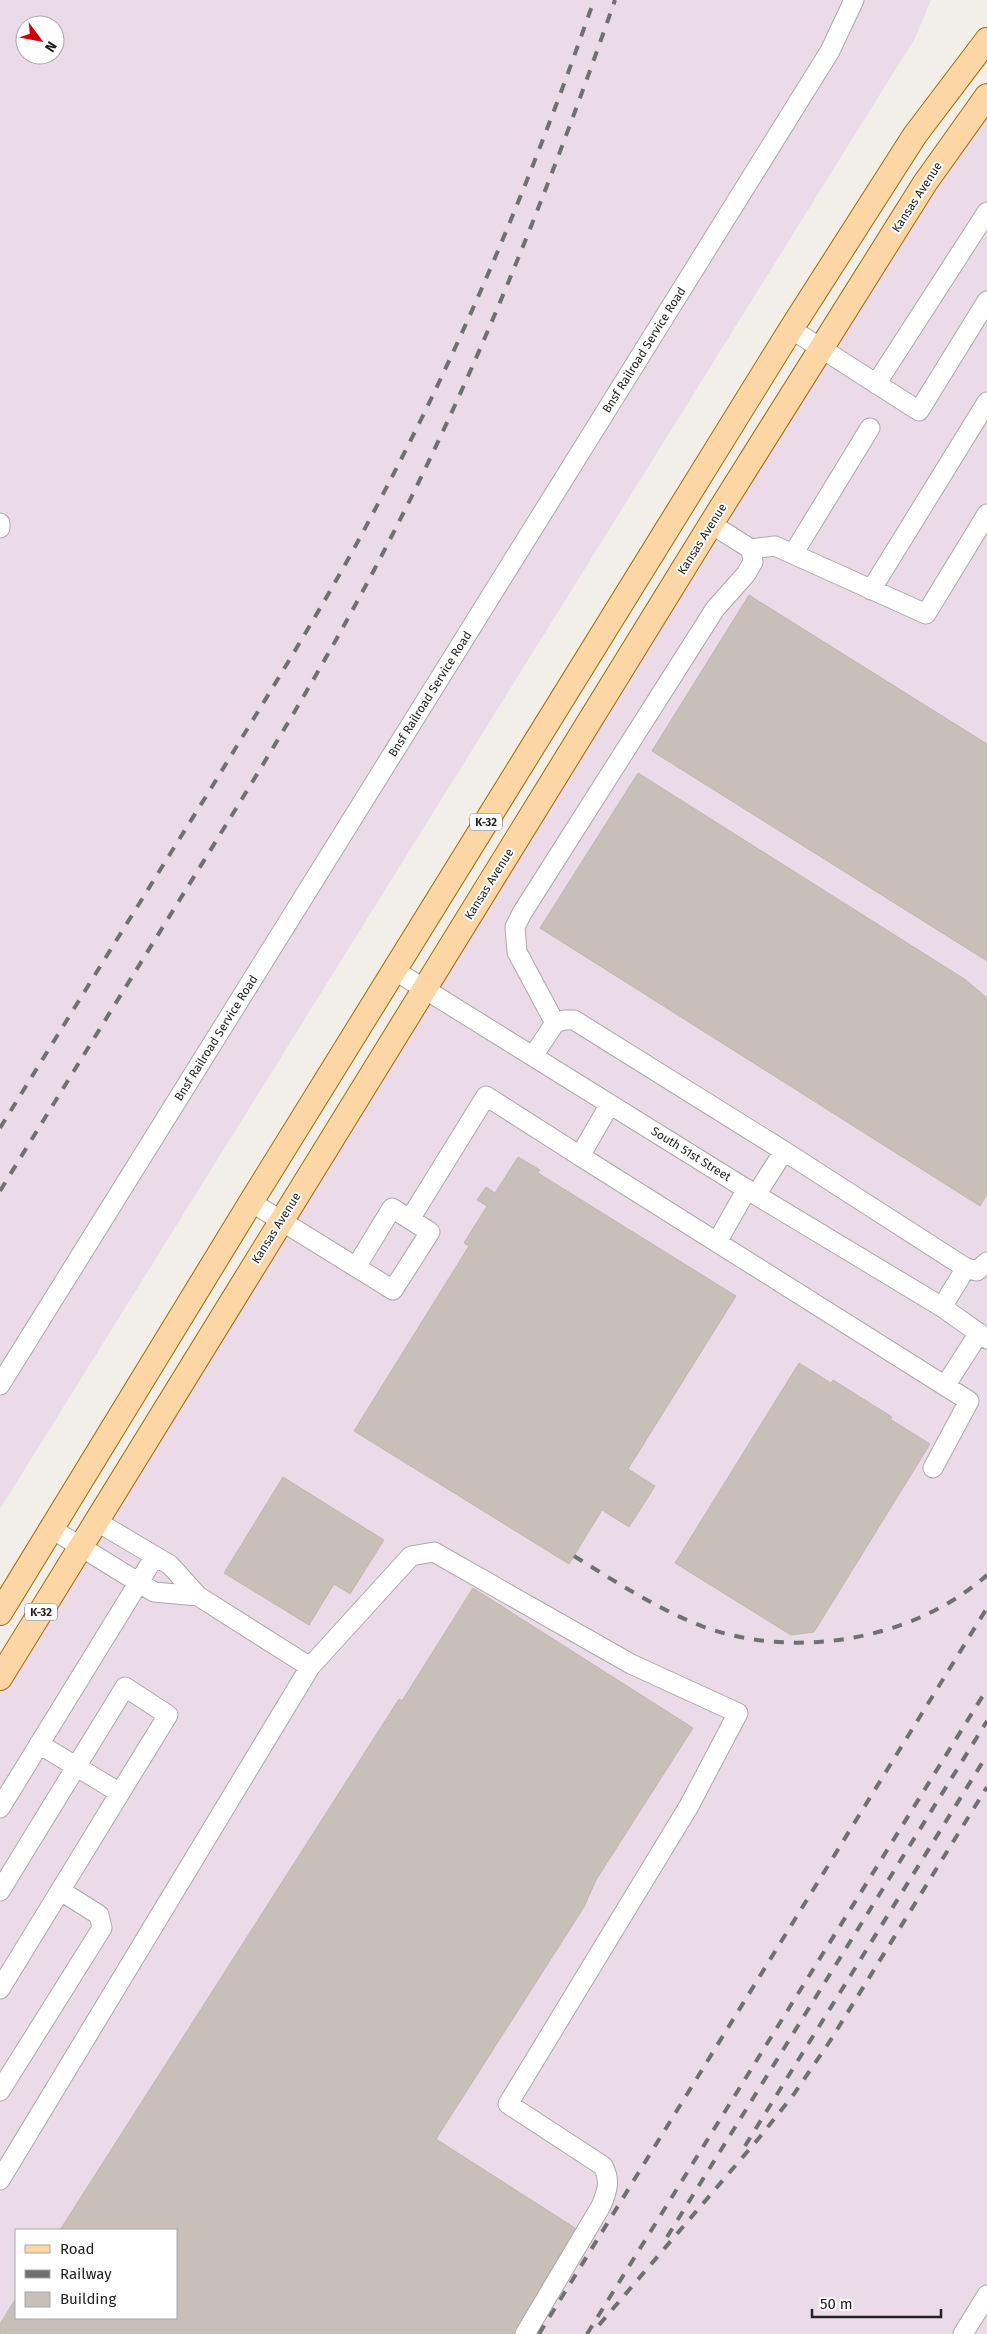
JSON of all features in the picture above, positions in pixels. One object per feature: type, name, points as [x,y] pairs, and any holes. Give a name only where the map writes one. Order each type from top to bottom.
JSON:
[{"type":"main road","name":"K-32","points":[[0,1613],[251,1202],[791,329],[915,136],[987,40]]},
{"type":"main road","name":"Kansas Avenue","points":[[0,1678],[711,524],[925,183],[987,96]]},
{"type":"street","name":"Bnsf Railroad Service Road","points":[[0,1385],[830,51],[854,0]]},
{"type":"street","points":[[876,384],[987,212]]},
{"type":"street","points":[[791,329],[919,411],[987,301]]},
{"type":"street","points":[[871,590],[987,402]]},
{"type":"street","points":[[793,554],[870,428]]},
{"type":"street","points":[[711,524],[751,549],[775,546],[926,614],[987,514]]},
{"type":"street","points":[[0,523],[0,528]]},
{"type":"street","points":[[555,1023],[517,952],[515,927],[522,913],[715,609],[746,574],[753,562],[751,549]]},
{"type":"street","name":"South 51st Street","points":[[394,970],[752,1192],[942,1307],[983,1336]]},
{"type":"street","points":[[533,1056],[555,1023],[564,1020],[574,1020],[784,1151],[966,1268],[977,1271],[987,1262]]},
{"type":"street","points":[[410,1219],[486,1096],[969,1401],[932,1468]]},
{"type":"street","points":[[580,1156],[610,1104]]},
{"type":"street","points":[[717,1242],[784,1151]]},
{"type":"street","points":[[251,1202],[393,1290],[430,1232],[392,1208],[356,1267]]},
{"type":"street","points":[[942,1307],[966,1268]]},
{"type":"street","points":[[945,1386],[983,1336]]},
{"type":"street","points":[[96,1521],[170,1565],[198,1596],[310,1667]]},
{"type":"street","points":[[52,1529],[154,1592],[198,1596]]},
{"type":"street","points":[[0,2180],[310,1667],[411,1556],[434,1552],[631,1664],[738,1713],[689,1806],[508,2104],[603,2166],[608,2174],[608,2190],[601,2206],[525,2334]]},
{"type":"street","points":[[0,1808],[155,1556]]},
{"type":"street","points":[[0,1892],[125,1687],[168,1715],[0,1989]]},
{"type":"street","points":[[39,1744],[120,1793]]},
{"type":"street","points":[[0,2091],[102,1928],[99,1915],[61,1891]]},
{"type":"street","points":[[963,2334],[987,2294]]},
{"type":"shaded area","points":[[0,0],[931,0],[915,38],[0,1509]]},
{"type":"shaded area","points":[[987,97],[987,2334],[0,2334],[0,1687]]},
{"type":"building","points":[[749,595],[987,744],[987,961],[652,751]]},
{"type":"building","points":[[638,773],[966,980],[987,998],[987,1194],[980,1206],[540,928]]},
{"type":"building","points":[[518,1157],[540,1170],[538,1173],[736,1296],[628,1469],[655,1486],[629,1527],[602,1510],[569,1564],[354,1431],[469,1246],[464,1243],[487,1206],[477,1200],[486,1187],[495,1193]]},
{"type":"building","points":[[799,1363],[831,1383],[833,1380],[892,1417],[890,1419],[930,1444],[814,1632],[791,1635],[675,1563]]},
{"type":"building","points":[[283,1477],[384,1540],[350,1594],[334,1584],[309,1625],[224,1573]]},
{"type":"building","points":[[473,1588],[693,1728],[596,1880],[584,1907],[436,2139],[575,2228],[514,2334],[0,2334],[0,2324],[15,2300],[15,2319],[178,2319],[178,2229],[61,2229],[399,1699],[402,1701]]},
{"type":"railway","points":[[0,1128],[277,681],[362,534],[413,436],[497,252],[548,127],[594,0]]},
{"type":"railway","points":[[0,1191],[264,763],[331,649],[373,572],[442,433],[505,290],[562,146],[615,0]]},
{"type":"railway","points":[[574,1556],[637,1595],[687,1620],[740,1637],[777,1642],[815,1642],[853,1638],[890,1629],[925,1615],[958,1597],[987,1575]]},
{"type":"railway","points":[[539,2334],[987,1608]]},
{"type":"railway","points":[[587,2334],[987,1689]]},
{"type":"railway","points":[[667,2237],[987,1721]]},
{"type":"railway","points":[[745,2146],[987,1755]]},
{"type":"railway","points":[[599,2325],[759,2138],[794,2094],[830,2041],[987,1787]]}]
